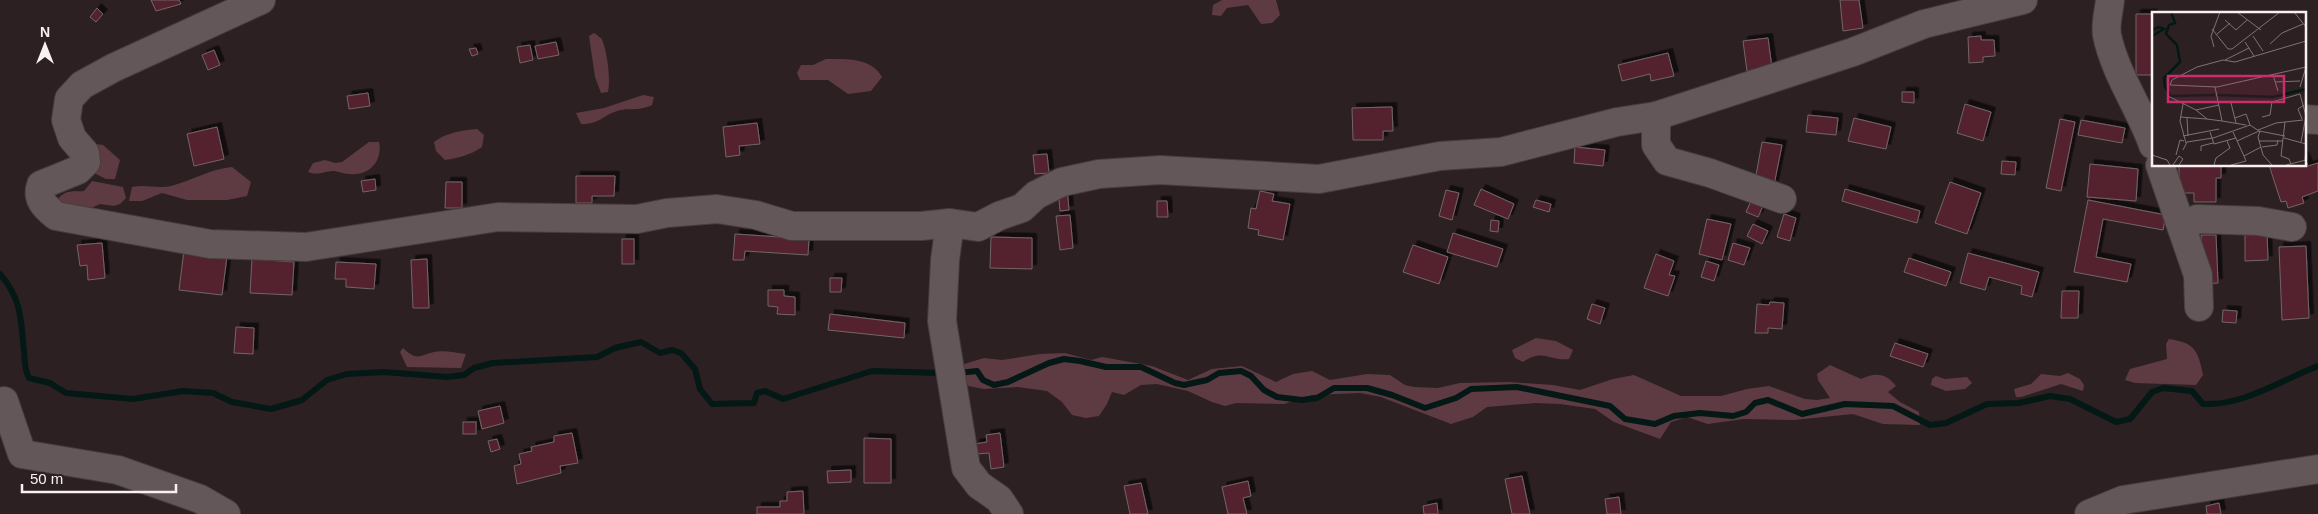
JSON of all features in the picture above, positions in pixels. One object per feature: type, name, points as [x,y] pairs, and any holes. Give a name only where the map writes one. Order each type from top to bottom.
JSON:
[{"type":"street","points":[[261,0],[113,68],[82,85],[68,99],[66,120],[72,138],[85,153],[86,162],[78,170],[41,185],[40,198],[47,208],[56,216],[210,244],[306,247],[498,217],[638,219],[667,212],[717,210],[756,215],[792,226],[921,226],[950,224],[978,226],[1022,208],[1036,195],[1062,182],[1099,174],[1160,170],[1319,179],[1440,156],[1501,152],[1617,122],[1656,116],[1854,52],[1924,24],[2023,0]]},
{"type":"street","points":[[2110,0],[2107,33],[2116,65],[2148,119],[2152,140]]},
{"type":"street","points":[[1656,116],[1656,145],[1667,161],[1710,173],[1782,199]]},
{"type":"street","points":[[2160,166],[2198,275],[2199,307]]},
{"type":"street","points":[[2182,228],[2198,219],[2258,221],[2292,227]]},
{"type":"street","points":[[950,224],[945,260],[942,321],[956,397],[966,468],[979,485],[999,499],[1009,514]]},
{"type":"street","points":[[4,401],[22,454],[118,470],[200,499],[226,514]]},
{"type":"street","points":[[2089,514],[2123,500],[2318,469]]},
{"type":"shaded area","points":[[1222,0],[1276,0],[1280,15],[1272,23],[1261,24],[1248,5],[1227,8],[1221,16],[1212,15],[1213,5]]},
{"type":"shaded area","points":[[594,33],[601,38],[607,57],[609,73],[608,92],[601,93],[595,77],[589,36]]},
{"type":"shaded area","points":[[826,59],[849,59],[864,63],[877,70],[882,77],[871,91],[848,94],[828,80],[800,80],[797,73],[801,65],[813,65]]},
{"type":"shaded area","points":[[643,95],[654,97],[652,105],[617,111],[593,123],[581,124],[576,113],[604,108]]},
{"type":"shaded area","points":[[477,129],[484,135],[482,147],[478,150],[464,156],[445,160],[436,151],[434,142],[443,136]]},
{"type":"shaded area","points":[[369,142],[379,142],[380,149],[377,161],[369,170],[357,174],[335,171],[308,172],[313,163],[325,160],[335,163],[342,162]]},
{"type":"shaded area","points":[[90,143],[103,145],[120,160],[115,179],[106,179],[90,171]]},
{"type":"shaded area","points":[[232,167],[251,182],[247,196],[227,200],[187,200],[162,193],[142,201],[129,201],[132,187],[171,186],[216,170]]},
{"type":"shaded area","points":[[92,181],[123,187],[126,198],[120,204],[114,206],[100,204],[89,209],[64,208],[58,199],[61,196],[70,192],[84,191]]},
{"type":"shaded area","points":[[1536,338],[1556,341],[1573,350],[1569,359],[1541,355],[1523,362],[1515,358],[1512,350]]},
{"type":"shaded area","points":[[2169,339],[2185,343],[2194,349],[2197,354],[2203,375],[2196,385],[2135,383],[2125,380],[2130,369],[2167,359],[2166,344]]},
{"type":"shaded area","points":[[403,348],[415,356],[438,351],[466,354],[461,368],[407,367],[400,352]]},
{"type":"shaded area","points":[[1065,353],[1091,360],[1102,357],[1152,366],[1188,380],[1212,369],[1242,366],[1276,382],[1293,374],[1312,371],[1330,380],[1367,374],[1390,375],[1405,385],[1414,387],[1438,388],[1460,383],[1508,382],[1553,385],[1580,390],[1613,379],[1634,375],[1681,396],[1721,396],[1747,389],[1769,386],[1805,399],[1817,400],[1830,398],[1818,380],[1817,374],[1830,365],[1861,379],[1871,375],[1880,375],[1888,378],[1896,386],[1888,392],[1900,402],[1919,412],[1920,425],[1883,424],[1853,414],[1794,420],[1744,419],[1708,424],[1687,417],[1671,422],[1660,439],[1614,422],[1595,409],[1560,404],[1535,403],[1487,407],[1473,417],[1451,424],[1381,397],[1360,393],[1312,395],[1284,404],[1236,403],[1225,406],[1188,391],[1157,384],[1141,385],[1124,395],[1112,392],[1099,416],[1086,418],[1072,415],[1062,402],[1047,391],[1018,387],[984,389],[968,386],[962,372],[961,365],[984,358],[1002,360],[1040,354]]},
{"type":"shaded area","points":[[2068,373],[2080,379],[2084,385],[2083,391],[2061,384],[2016,397],[2014,389],[2031,384],[2041,374],[2060,376]]},
{"type":"shaded area","points":[[1936,376],[1945,379],[1967,377],[1972,383],[1965,389],[1946,391],[1931,385],[1932,379]]},
{"type":"building","points":[[151,0],[179,0],[181,4],[156,11]]},
{"type":"building","points":[[1840,0],[1859,0],[1863,28],[1843,31]]},
{"type":"building","points":[[97,8],[103,14],[96,22],[90,17]]},
{"type":"building","points":[[2136,14],[2152,14],[2152,75],[2136,75]]},
{"type":"building","points":[[1981,36],[1981,40],[1994,40],[1995,56],[1983,57],[1983,62],[1969,63],[1968,37]]},
{"type":"building","points":[[1768,38],[1772,68],[1747,71],[1743,41]]},
{"type":"building","points":[[556,42],[559,55],[538,59],[535,46]]},
{"type":"building","points":[[530,45],[533,60],[520,63],[517,47]]},
{"type":"building","points":[[476,48],[478,54],[472,56],[469,49]]},
{"type":"building","points":[[214,50],[220,65],[208,70],[202,55]]},
{"type":"building","points":[[1668,53],[1674,76],[1651,81],[1650,74],[1622,81],[1618,65]]},
{"type":"building","points":[[1902,92],[1914,92],[1914,103],[1902,102]]},
{"type":"building","points":[[368,93],[370,106],[349,109],[347,96]]},
{"type":"building","points":[[1965,104],[1991,112],[1983,141],[1957,133]]},
{"type":"building","points":[[1392,107],[1393,131],[1383,131],[1383,140],[1353,140],[1352,108]]},
{"type":"building","points":[[1808,115],[1838,118],[1836,135],[1806,132]]},
{"type":"building","points":[[1854,118],[1891,127],[1886,149],[1848,141]]},
{"type":"building","points":[[2060,119],[2075,122],[2061,191],[2046,188]]},
{"type":"building","points":[[2081,120],[2125,128],[2122,143],[2078,135]]},
{"type":"building","points":[[757,123],[760,144],[739,146],[740,155],[726,157],[723,127]]},
{"type":"building","points":[[217,127],[224,159],[194,166],[187,134]]},
{"type":"building","points":[[1762,142],[1782,145],[1774,185],[1755,181]]},
{"type":"building","points":[[1575,147],[1605,150],[1603,166],[1574,163]]},
{"type":"building","points":[[1047,154],[1049,173],[1035,174],[1033,155]]},
{"type":"building","points":[[2002,161],[2016,162],[2015,175],[2001,174]]},
{"type":"building","points":[[2306,161],[2308,166],[2318,163],[2318,191],[2302,197],[2304,203],[2288,208],[2286,201],[2281,202],[2269,166],[2306,166]]},
{"type":"building","points":[[2090,164],[2138,169],[2136,201],[2087,197]]},
{"type":"building","points":[[2179,166],[2221,166],[2221,178],[2216,178],[2216,202],[2194,202],[2194,193],[2179,193]]},
{"type":"building","points":[[576,176],[615,176],[614,196],[592,196],[592,203],[576,203]]},
{"type":"building","points":[[375,179],[376,190],[363,192],[361,181]]},
{"type":"building","points":[[446,182],[462,182],[462,208],[445,208]]},
{"type":"building","points":[[1950,182],[1981,193],[1967,234],[1935,223]]},
{"type":"building","points":[[1067,187],[1069,210],[1060,211],[1058,188]]},
{"type":"building","points":[[1481,189],[1514,204],[1508,219],[1474,205]]},
{"type":"building","points":[[1845,189],[1920,211],[1917,223],[1842,201]]},
{"type":"building","points":[[1446,190],[1459,193],[1452,220],[1439,216]]},
{"type":"building","points":[[1260,191],[1274,194],[1272,201],[1290,204],[1283,240],[1258,235],[1259,230],[1248,228],[1251,208],[1256,209]]},
{"type":"building","points":[[1536,200],[1551,204],[1549,212],[1533,207]]},
{"type":"building","points":[[2088,200],[2166,215],[2163,230],[2103,219],[2096,257],[2131,264],[2127,282],[2074,272]]},
{"type":"building","points":[[1157,201],[1167,201],[1168,217],[1157,217]]},
{"type":"building","points":[[1751,201],[1763,206],[1758,217],[1746,212]]},
{"type":"building","points":[[1784,214],[1796,218],[1790,241],[1777,237]]},
{"type":"building","points":[[1070,215],[1073,248],[1060,250],[1056,216]]},
{"type":"building","points":[[1707,219],[1731,224],[1722,260],[1699,254]]},
{"type":"building","points":[[1491,220],[1499,221],[1498,232],[1490,231]]},
{"type":"building","points":[[1753,224],[1768,231],[1762,244],[1747,236]]},
{"type":"building","points":[[2267,232],[2268,260],[2245,261],[2245,233]]},
{"type":"building","points":[[1453,233],[1503,249],[1497,267],[1447,252]]},
{"type":"building","points":[[735,234],[809,239],[808,255],[745,251],[744,260],[733,260]]},
{"type":"building","points":[[2201,235],[2216,235],[2218,283],[2203,284]]},
{"type":"building","points":[[991,237],[1032,238],[1032,269],[990,268]]},
{"type":"building","points":[[622,239],[634,239],[634,264],[622,264]]},
{"type":"building","points":[[102,243],[105,278],[88,280],[87,265],[80,266],[77,245]]},
{"type":"building","points":[[1733,243],[1750,248],[1744,265],[1728,260]]},
{"type":"building","points":[[1413,245],[1448,257],[1439,284],[1403,272]]},
{"type":"building","points":[[2306,246],[2309,318],[2282,320],[2279,247]]},
{"type":"building","points":[[184,250],[227,256],[222,295],[179,290]]},
{"type":"building","points":[[1968,253],[2039,272],[2032,297],[2021,294],[2022,286],[1989,277],[1985,290],[1960,283]]},
{"type":"building","points":[[1656,254],[1674,261],[1669,275],[1675,276],[1668,296],[1644,288]]},
{"type":"building","points":[[1909,258],[1951,272],[1946,286],[1904,272]]},
{"type":"building","points":[[252,259],[294,262],[292,295],[250,293]]},
{"type":"building","points":[[427,259],[429,308],[413,308],[411,260]]},
{"type":"building","points":[[1706,261],[1719,265],[1714,281],[1701,277]]},
{"type":"building","points":[[336,262],[376,264],[374,289],[346,287],[346,279],[335,279]]},
{"type":"building","points":[[830,278],[842,278],[841,292],[830,292]]},
{"type":"building","points":[[768,290],[784,290],[784,296],[795,297],[795,315],[777,314],[778,307],[768,306]]},
{"type":"building","points":[[2062,291],[2079,291],[2078,318],[2061,318]]},
{"type":"building","points":[[1770,302],[1784,303],[1782,329],[1768,328],[1768,333],[1755,333],[1757,304],[1769,305]]},
{"type":"building","points":[[1592,304],[1605,308],[1600,324],[1587,319]]},
{"type":"building","points":[[2223,310],[2237,311],[2236,323],[2222,322]]},
{"type":"building","points":[[830,314],[905,323],[904,338],[828,330]]},
{"type":"building","points":[[236,327],[254,328],[253,354],[234,353]]},
{"type":"building","points":[[1895,343],[1928,354],[1923,367],[1890,356]]},
{"type":"building","points":[[500,406],[504,423],[482,429],[478,411]]},
{"type":"building","points":[[463,422],[476,422],[476,434],[463,434]]},
{"type":"building","points":[[572,433],[578,463],[560,466],[561,473],[517,484],[514,466],[521,464],[519,454],[532,451],[531,447],[554,442],[554,436]]},
{"type":"building","points":[[1000,433],[1004,467],[991,469],[989,453],[977,454],[975,444],[987,442],[986,435]]},
{"type":"building","points":[[864,438],[891,439],[891,483],[864,483]]},
{"type":"building","points":[[497,439],[500,449],[491,452],[488,441]]},
{"type":"building","points":[[851,470],[851,482],[828,483],[827,471]]},
{"type":"building","points":[[1522,476],[1530,514],[1512,514],[1505,479]]},
{"type":"building","points":[[1248,481],[1251,496],[1243,498],[1247,514],[1228,514],[1222,487]]},
{"type":"building","points":[[1141,483],[1148,514],[1130,514],[1124,486]]},
{"type":"building","points":[[803,491],[804,514],[757,514],[757,507],[780,507],[780,501],[787,501],[787,492]]},
{"type":"building","points":[[1619,497],[1621,514],[1607,514],[1605,499]]},
{"type":"building","points":[[1437,503],[1438,514],[1424,514],[1423,506]]},
{"type":"building","points":[[2219,503],[2221,514],[2207,514],[2206,506]]},
{"type":"waterway","points":[[0,274],[13,292],[19,311],[26,372],[29,378],[50,383],[66,393],[133,399],[183,391],[213,393],[232,402],[271,409],[302,400],[327,380],[347,374],[384,372],[447,377],[464,375],[474,368],[493,363],[597,357],[615,348],[641,342],[660,353],[672,350],[681,353],[695,369],[700,389],[712,404],[754,403],[757,393],[765,391],[783,399],[872,371],[943,373]]},
{"type":"waterway","points":[[958,373],[977,371],[983,380],[994,385],[1008,382],[1049,363],[1064,359],[1106,367],[1141,367],[1175,383],[1184,385],[1207,380],[1219,373],[1241,371],[1251,376],[1264,390],[1277,397],[1302,400],[1317,398],[1334,388],[1367,388],[1392,395],[1425,408],[1456,398],[1471,389],[1517,387],[1610,406],[1625,419],[1655,424],[1674,416],[1700,413],[1733,416],[1746,412],[1755,403],[1768,400],[1802,414],[1845,404],[1893,406],[1930,425],[1946,423],[1987,404],[2019,403],[2050,396],[2070,399],[2116,422],[2130,419],[2152,392],[2163,388],[2192,391],[2203,404],[2218,404],[2248,397],[2318,366]]}]
